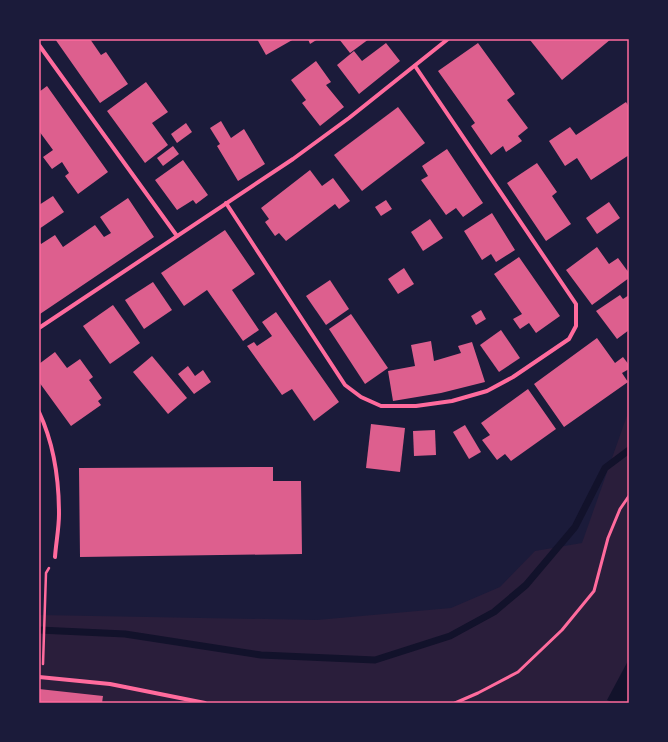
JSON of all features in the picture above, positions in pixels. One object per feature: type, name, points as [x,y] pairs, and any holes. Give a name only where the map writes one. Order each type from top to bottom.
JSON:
[{"type":"street","points":[[39,328],[292,159],[349,118],[448,39]]},
{"type":"street","points":[[39,46],[176,236]]},
{"type":"street","points":[[226,203],[345,385],[361,397],[381,406],[416,406],[452,401],[487,391],[514,377],[569,339],[576,326],[576,304],[414,66]]},
{"type":"street","points":[[39,412],[47,429],[56,467],[59,514],[55,557]]},
{"type":"street","points":[[39,677],[110,684],[205,703]]},
{"type":"lane","points":[[456,703],[518,672],[567,624],[594,591],[608,538],[620,509],[629,496]]},
{"type":"path","points":[[44,653],[46,573],[55,557]]},
{"type":"shaded area","points":[[629,410],[629,703],[39,703],[39,615],[317,620],[451,608],[500,587],[535,551],[582,543]]},
{"type":"shaded area","points":[[629,659],[629,703],[614,703],[607,700]]},
{"type":"building","points":[[55,39],[90,39],[101,55],[106,52],[128,84],[100,103]]},
{"type":"building","points":[[257,39],[294,39],[266,55]]},
{"type":"building","points":[[308,39],[318,39],[310,44]]},
{"type":"building","points":[[339,39],[369,39],[350,53]]},
{"type":"building","points":[[611,39],[562,80],[530,40]]},
{"type":"building","points":[[386,43],[400,61],[359,94],[337,65],[354,51],[362,61]]},
{"type":"building","points":[[478,43],[515,94],[507,100],[528,128],[518,136],[522,141],[506,152],[503,146],[491,155],[471,126],[475,123],[438,71]]},
{"type":"building","points":[[316,61],[331,82],[326,85],[344,107],[320,126],[302,103],[306,100],[291,80]]},
{"type":"building","points":[[146,82],[168,112],[152,123],[168,145],[145,163],[107,111]]},
{"type":"building","points":[[47,86],[108,172],[78,194],[65,176],[69,173],[62,162],[52,169],[43,157],[53,150],[39,131],[39,92]]},
{"type":"building","points":[[626,102],[629,107],[629,155],[591,180],[577,158],[565,166],[549,141],[570,127],[576,135]]},
{"type":"building","points":[[398,107],[425,143],[362,191],[334,155]]},
{"type":"building","points":[[221,121],[231,138],[244,129],[265,164],[238,181],[217,146],[220,144],[210,128]]},
{"type":"building","points":[[186,123],[192,132],[177,143],[171,134]]},
{"type":"building","points":[[173,146],[179,154],[163,166],[157,158]]},
{"type":"building","points":[[447,149],[483,203],[463,217],[456,208],[446,215],[421,180],[428,176],[422,166]]},
{"type":"building","points":[[183,160],[208,195],[196,204],[193,200],[177,210],[155,180]]},
{"type":"building","points":[[537,163],[557,192],[552,196],[571,224],[546,241],[507,183]]},
{"type":"building","points":[[310,170],[322,186],[333,178],[350,201],[339,209],[335,204],[286,241],[279,233],[275,236],[265,222],[269,219],[261,208]]},
{"type":"building","points":[[53,196],[64,212],[39,229],[39,205]]},
{"type":"building","points":[[128,198],[154,237],[40,314],[39,241],[41,244],[55,235],[63,247],[95,225],[104,237],[111,233],[100,217]]},
{"type":"building","points":[[386,200],[392,209],[381,216],[375,207]]},
{"type":"building","points":[[609,202],[620,218],[597,234],[586,218]]},
{"type":"building","points":[[492,213],[515,250],[496,262],[491,254],[482,260],[464,231]]},
{"type":"building","points":[[430,219],[443,238],[423,251],[411,232]]},
{"type":"building","points":[[225,230],[255,274],[232,290],[259,330],[243,341],[207,290],[184,306],[161,273]]},
{"type":"building","points":[[597,247],[609,264],[618,258],[629,273],[629,278],[592,305],[566,270]]},
{"type":"building","points":[[519,257],[560,316],[536,333],[529,323],[520,329],[513,319],[522,314],[494,274]]},
{"type":"building","points":[[404,268],[414,284],[398,294],[388,279]]},
{"type":"building","points":[[330,280],[349,309],[326,325],[306,296]]},
{"type":"building","points":[[153,282],[172,310],[144,329],[125,300]]},
{"type":"building","points":[[620,295],[623,299],[629,295],[629,330],[617,339],[596,311]]},
{"type":"building","points":[[113,305],[140,343],[110,364],[83,326]]},
{"type":"building","points":[[481,310],[486,319],[476,325],[471,316]]},
{"type":"building","points":[[276,312],[339,402],[314,421],[292,389],[282,395],[247,346],[254,342],[257,346],[272,336],[262,322]]},
{"type":"building","points":[[351,314],[388,368],[365,384],[329,329]]},
{"type":"building","points":[[501,330],[520,358],[499,372],[480,345]]},
{"type":"building","points":[[597,338],[615,363],[623,357],[629,365],[629,369],[622,373],[628,382],[564,427],[534,384]]},
{"type":"building","points":[[431,341],[434,361],[461,353],[458,346],[472,342],[485,382],[441,393],[393,401],[388,371],[415,366],[411,345]]},
{"type":"building","points":[[55,352],[67,368],[80,359],[93,377],[89,380],[102,398],[98,401],[101,405],[71,426],[39,382],[39,364]]},
{"type":"building","points":[[152,356],[187,398],[168,414],[133,372]]},
{"type":"building","points":[[188,366],[195,376],[203,370],[211,382],[194,394],[178,374]]},
{"type":"building","points":[[528,389],[556,429],[511,461],[505,454],[497,460],[482,440],[490,435],[481,423]]},
{"type":"building","points":[[371,424],[405,428],[400,472],[366,468]]},
{"type":"building","points":[[465,425],[481,452],[469,459],[453,432]]},
{"type":"building","points":[[435,430],[436,455],[414,456],[413,431]]},
{"type":"building","points":[[273,467],[273,481],[301,481],[302,554],[80,557],[79,468]]},
{"type":"building","points":[[39,689],[103,696],[102,703],[39,703]]},
{"type":"waterway","points":[[39,630],[125,634],[261,655],[375,660],[450,636],[494,612],[526,585],[575,527],[605,468],[629,450]]}]
